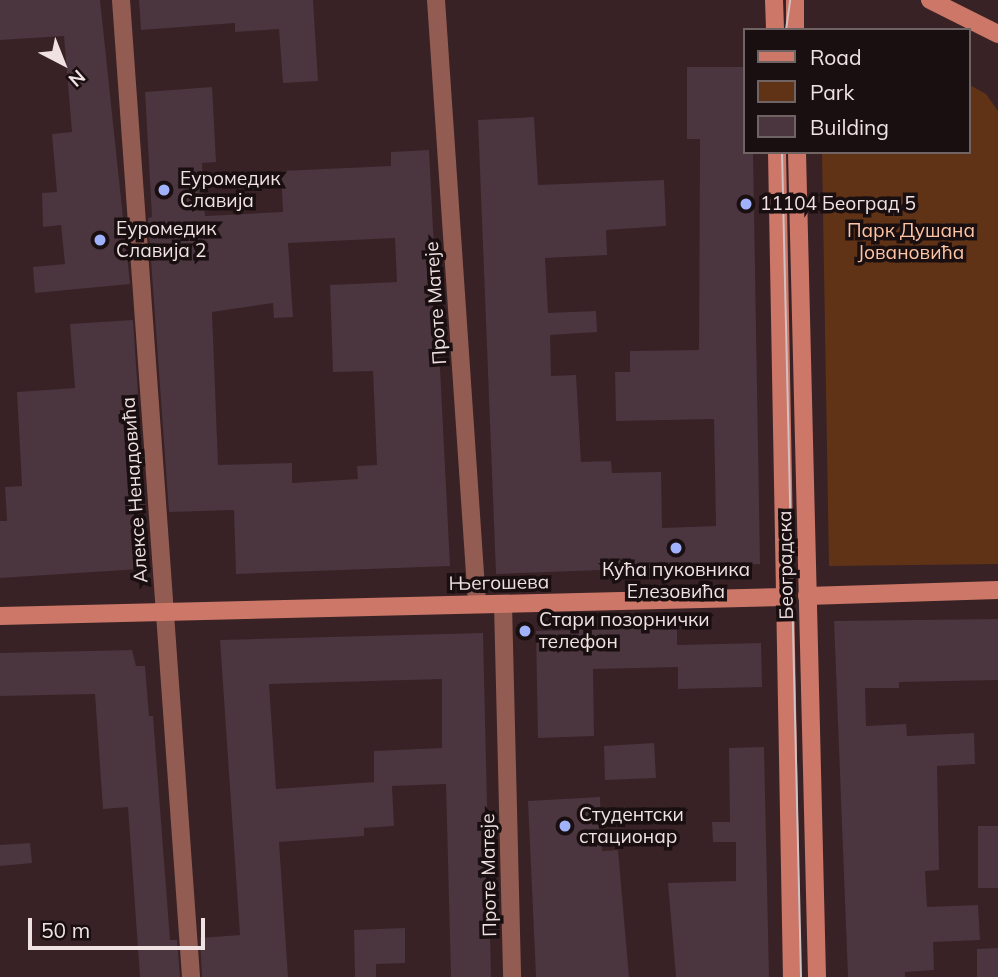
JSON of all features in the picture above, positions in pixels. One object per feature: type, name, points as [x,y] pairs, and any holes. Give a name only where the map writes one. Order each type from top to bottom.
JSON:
[{"type":"main road","points":[[774,0],[775,28]]},
{"type":"main road","points":[[930,0],[998,34]]},
{"type":"main road","points":[[794,28],[797,2]]},
{"type":"main road","name":"Београдска","points":[[777,154],[792,977]]},
{"type":"main road","name":"Београдска","points":[[797,154],[817,977]]},
{"type":"main road","name":"Његошева","points":[[807,596],[998,590]]},
{"type":"main road","name":"Његошева","points":[[0,617],[785,597]]},
{"type":"street","name":"Алексе Ненадовића","points":[[121,0],[191,977]]},
{"type":"street","name":"Проте Матеје","points":[[436,3],[477,603]]},
{"type":"street","name":"Његошева","points":[[785,597],[807,596]]},
{"type":"street","name":"Проте Матеје","points":[[503,604],[512,977]]},
{"type":"green space","name":"Парк Душана Јовановића","points":[[970,85],[986,94],[998,111],[998,564],[829,566],[822,154],[970,154]]},
{"type":"building","points":[[0,0],[100,0],[130,284],[35,293],[33,267],[65,264],[61,225],[43,227],[42,193],[57,192],[52,134],[72,132],[64,36],[0,40]]},
{"type":"building","points":[[139,0],[313,0],[318,81],[283,83],[279,29],[235,32],[235,23],[141,30]]},
{"type":"building","points":[[687,67],[743,67],[743,154],[753,154],[760,564],[496,574],[478,120],[534,117],[538,185],[664,180],[666,226],[606,230],[607,255],[545,258],[548,313],[596,311],[597,332],[550,335],[551,376],[576,375],[581,462],[611,461],[612,473],[661,472],[662,528],[716,526],[714,419],[616,421],[615,372],[630,372],[630,351],[699,350],[700,139],[687,139]]},
{"type":"building","points":[[212,87],[216,162],[202,163],[205,216],[283,212],[281,171],[391,166],[391,152],[429,150],[450,566],[236,574],[234,510],[169,512],[148,218],[152,217],[145,92]],"holes":[[[395,238],[397,282],[330,285],[333,372],[373,371],[377,465],[357,466],[358,479],[292,483],[292,463],[218,465],[212,312],[273,303],[274,318],[293,317],[288,243]]]},
{"type":"building","points":[[133,320],[146,513],[136,513],[140,569],[0,578],[0,521],[7,521],[5,487],[22,486],[17,392],[75,388],[70,324]]},
{"type":"building","points":[[998,619],[998,680],[899,682],[899,688],[865,688],[866,726],[906,724],[907,736],[974,733],[975,764],[937,766],[939,870],[925,871],[927,907],[978,905],[980,940],[933,942],[934,970],[905,972],[905,977],[848,977],[834,621]]},
{"type":"building","points":[[677,628],[677,645],[761,643],[762,687],[678,689],[678,667],[593,669],[594,736],[538,738],[536,631]]},
{"type":"building","points":[[483,633],[491,977],[451,977],[446,784],[392,786],[394,826],[364,828],[364,836],[279,842],[288,977],[202,977],[200,938],[240,935],[220,640]],"holes":[[[442,679],[442,748],[374,751],[374,782],[276,789],[269,684]]]},
{"type":"building","points":[[132,650],[136,666],[145,666],[149,716],[153,716],[170,940],[177,940],[180,977],[140,977],[128,807],[103,809],[95,694],[0,696],[0,653]]},
{"type":"building","points":[[654,743],[656,778],[605,780],[604,746]]},
{"type":"building","points":[[764,747],[769,977],[676,977],[668,883],[736,881],[736,842],[713,842],[712,822],[730,822],[729,748]]},
{"type":"building","points":[[600,797],[602,851],[618,850],[629,977],[536,977],[528,801]]},
{"type":"building","points":[[978,826],[998,826],[998,888],[978,888]]},
{"type":"building","points":[[30,843],[32,863],[0,866],[0,845]]},
{"type":"building","points":[[405,928],[405,963],[376,964],[376,977],[355,977],[354,930]]},
{"type":"building","points":[[998,948],[998,977],[977,977],[977,949]]},
{"type":"tram line","points":[[786,28],[790,0]]},
{"type":"tram line","points":[[782,154],[801,977]]},
{"type":"place","name":"Еуромедик Славија","points":[[164,190]]},
{"type":"place","name":"11104 Београд 5","points":[[746,204]]},
{"type":"place","name":"Еуромедик Славија 2","points":[[100,240]]},
{"type":"place","name":"Кућа пуковника Елезовића","points":[[676,548]]},
{"type":"place","name":"Стари позорнички телефон","points":[[525,631]]},
{"type":"place","name":"Студентски стационар","points":[[565,826]]}]
